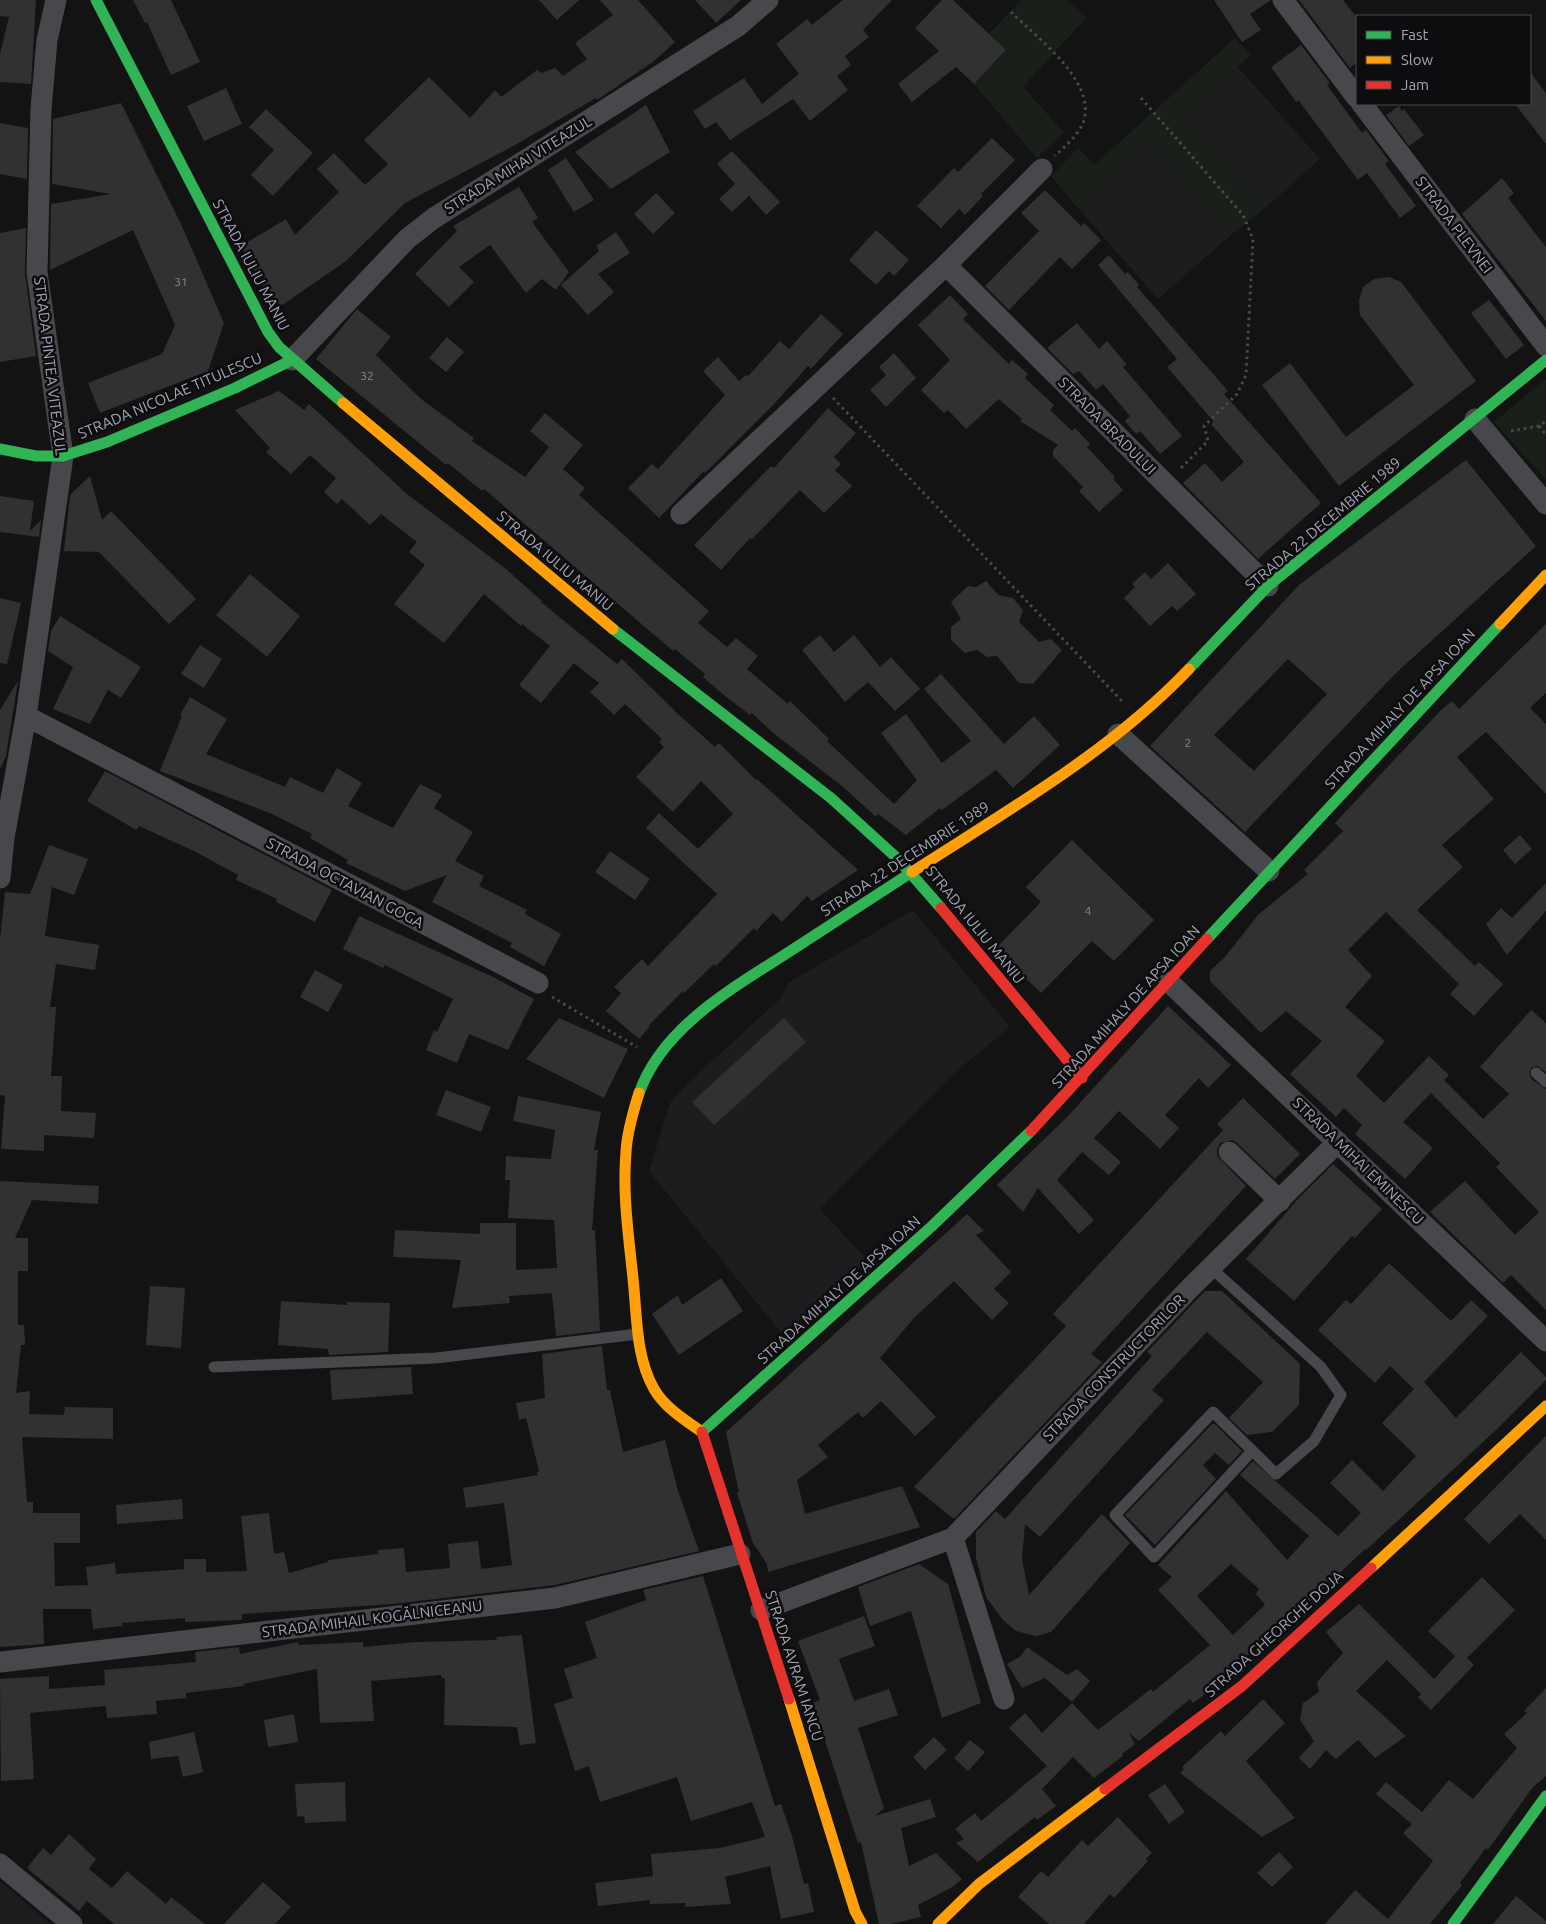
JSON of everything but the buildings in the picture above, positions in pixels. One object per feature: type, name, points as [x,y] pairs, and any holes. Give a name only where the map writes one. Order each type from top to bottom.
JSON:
[{"type":"main road","name":"STRADA IULIU MANIU","points":[[96,0],[268,332],[292,360],[606,623],[831,798],[912,873],[1082,1078]]},
{"type":"main road","name":"STRADA NICOLAE TITULESCU","points":[[0,449],[36,456],[62,456],[107,442],[235,388],[292,360]]},
{"type":"main road","name":"STRADA 22 DECEMBRIE 1989","points":[[702,1432],[674,1412],[655,1390],[645,1370],[638,1334],[627,1230],[625,1159],[635,1107],[644,1081],[657,1058],[686,1026],[718,998],[1057,778],[1118,734],[1168,691],[1268,586],[1546,360]]},
{"type":"main road","name":"STRADA MIHALY DE APSA IOAN","points":[[702,1432],[931,1227],[1047,1115],[1269,871],[1546,575]]},
{"type":"main road","name":"STRADA GHEORGHE DOJA","points":[[938,1924],[980,1884],[1242,1686],[1546,1406]]},
{"type":"main road","name":"STRADA AVRAM IANCU","points":[[702,1432],[740,1554],[761,1610],[855,1911],[857,1924]]},
{"type":"main road","points":[[1453,1924],[1546,1796]]},
{"type":"main road","name":"STRADA AVRAM IANCU","points":[[855,1911],[862,1924]]},
{"type":"street","name":"STRADA PINTEA VITEAZUL","points":[[0,878],[2,837],[26,716],[62,456],[37,272],[41,109],[47,40],[56,0]]},
{"type":"street","name":"STRADA MIHAI VITEAZUL","points":[[292,360],[407,239],[434,218],[738,26],[768,0]]},
{"type":"street","points":[[1283,0],[1356,97]]},
{"type":"street","name":"STRADA PLEVNEI","points":[[1363,105],[1546,346]]},
{"type":"street","points":[[681,514],[946,265],[1042,169]]},
{"type":"street","name":"STRADA BRADULUI","points":[[946,265],[1268,586]]},
{"type":"street","points":[[1475,419],[1546,504]]},
{"type":"street","name":"STRADA OCTAVIAN GOGA","points":[[26,716],[538,983]]},
{"type":"street","points":[[1118,734],[1269,871]]},
{"type":"street","name":"STRADA MIHAI EMINESCU","points":[[1169,982],[1546,1341]]},
{"type":"street","name":"STRADA CONSTRUCTORILOR","points":[[761,1610],[952,1538],[1211,1268],[1338,1142]]},
{"type":"street","points":[[1229,1152],[1280,1201]]},
{"type":"street","points":[[952,1538],[1004,1699]]},
{"type":"street","name":"STRADA MIHAIL KOGĂLNICEANU","points":[[0,1662],[555,1598],[740,1554]]},
{"type":"street","points":[[0,1864],[72,1924]]},
{"type":"lane","points":[[1536,1073],[1546,1082]]},
{"type":"lane","points":[[1211,1268],[1321,1367],[1341,1395],[1314,1440],[1276,1474],[1213,1412],[1115,1515],[1154,1557],[1252,1451]]},
{"type":"lane","points":[[214,1367],[436,1358],[638,1334]]},
{"type":"path","points":[[1010,12],[1065,66],[1080,85],[1086,103],[1084,122],[1072,139],[1042,169]]},
{"type":"path","points":[[1141,98],[1243,215],[1253,239],[1246,375],[1237,394],[1204,426],[1208,441],[1175,474]]},
{"type":"path","points":[[820,384],[1138,718]]},
{"type":"path","points":[[1488,436],[1539,426],[1546,421]]},
{"type":"path","points":[[1539,426],[1546,435]]},
{"type":"path","points":[[538,983],[543,992],[657,1058]]},
{"type":"shaded area","points":[[1021,0],[1067,0],[1086,18],[1023,87],[1064,132],[1037,158],[974,84],[1006,51],[989,34]]},
{"type":"shaded area","points":[[1235,38],[1251,55],[1182,116],[1264,209],[1231,235],[1150,142],[1077,207],[1051,176],[1078,148],[1094,165]]},
{"type":"shaded area","points":[[1238,67],[1320,159],[1264,209],[1182,116]]},
{"type":"shaded area","points":[[1150,142],[1231,235],[1158,299],[1077,207]]},
{"type":"shaded area","points":[[1546,379],[1546,480],[1494,422]]},
{"type":"shaded area","points":[[913,910],[1010,1027],[953,1074],[820,1209],[868,1261],[783,1335],[649,1171],[670,1103],[688,1083],[781,998],[788,983]]},
{"type":"shaded area","points":[[0,1881],[50,1924],[0,1924]]},
{"type":"traffic: fast","points":[[96,0],[268,332],[279,347],[343,403]]},
{"type":"traffic: fast","points":[[0,449],[36,456],[63,456],[107,442],[235,388],[292,360]]},
{"type":"traffic: fast","points":[[1189,669],[1268,586],[1546,360]]},
{"type":"traffic: fast","points":[[1207,939],[1500,624]]},
{"type":"traffic: fast","points":[[613,629],[831,798],[898,859],[941,908]]},
{"type":"traffic: fast","points":[[639,1093],[651,1069],[666,1047],[684,1027],[705,1009],[727,992],[912,872]]},
{"type":"traffic: fast","points":[[702,1432],[931,1227],[1031,1131]]},
{"type":"traffic: fast","points":[[1453,1924],[1546,1796]]},
{"type":"traffic: slow","points":[[343,403],[613,629]]},
{"type":"traffic: slow","points":[[1500,624],[1546,575]]},
{"type":"traffic: slow","points":[[912,872],[1021,802],[1092,753],[1126,727],[1189,669]]},
{"type":"traffic: slow","points":[[639,1093],[628,1137],[625,1186],[637,1328],[641,1353],[648,1377],[659,1396],[676,1413],[702,1432]]},
{"type":"traffic: slow","points":[[1371,1568],[1546,1406]]},
{"type":"traffic: slow","points":[[789,1699],[855,1911],[862,1924]]},
{"type":"traffic: slow","points":[[938,1924],[979,1884],[1105,1789]]},
{"type":"traffic: jam","points":[[941,908],[1082,1078]]},
{"type":"traffic: jam","points":[[1031,1131],[1207,939]]},
{"type":"traffic: jam","points":[[702,1432],[789,1699]]},
{"type":"traffic: jam","points":[[1105,1789],[1242,1686],[1371,1568]]}]
